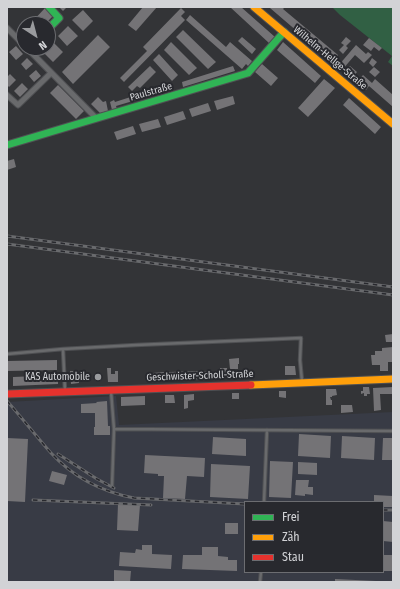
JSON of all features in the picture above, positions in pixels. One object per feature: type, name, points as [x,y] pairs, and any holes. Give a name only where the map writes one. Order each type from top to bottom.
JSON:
[{"type":"street","points":[[49,7],[59,18],[56,21]]},
{"type":"street","name":"Wilhelm-Hellge-Straße","points":[[254,7],[393,124]]},
{"type":"street","points":[[7,28],[16,37]]},
{"type":"street","name":"Paulstraße","points":[[7,145],[248,73],[284,32]]},
{"type":"street","points":[[36,56],[96,118]]},
{"type":"street","points":[[7,95],[18,105],[51,72]]},
{"type":"street","name":"Geschwister-Scholl-Straße","points":[[7,394],[393,379]]},
{"type":"lane","points":[[7,354],[136,345],[301,338],[300,360],[302,382]]},
{"type":"lane","points":[[63,349],[65,392]]},
{"type":"lane","points":[[111,390],[114,429],[112,486]]},
{"type":"lane","points":[[114,429],[393,431]]},
{"type":"lane","points":[[264,501],[267,430]]},
{"type":"shaded area","points":[[116,396],[119,425],[393,412],[393,582],[7,582],[7,402]]},
{"type":"green space","points":[[332,7],[393,7],[393,66],[388,62],[392,56]]},
{"type":"building","points":[[46,7],[54,15],[53,16],[38,16]]},
{"type":"building","points":[[59,7],[67,7],[63,11]]},
{"type":"building","points":[[143,7],[157,7],[136,31],[128,25]]},
{"type":"building","points":[[230,7],[241,7],[275,37],[269,43]]},
{"type":"building","points":[[285,7],[283,9],[338,55],[333,62],[270,8]]},
{"type":"building","points":[[181,8],[185,12],[181,16],[185,20],[124,82],[120,78],[147,51],[143,47]]},
{"type":"building","points":[[83,10],[93,21],[83,31],[72,20]]},
{"type":"building","points":[[190,15],[226,47],[230,42],[252,61],[248,66],[246,64],[242,69],[186,20]]},
{"type":"building","points":[[68,26],[78,36],[67,46],[58,36]]},
{"type":"building","points":[[183,30],[216,62],[208,69],[176,37]]},
{"type":"building","points":[[98,35],[110,47],[73,84],[62,72]]},
{"type":"building","points":[[242,37],[256,49],[252,54],[238,41]]},
{"type":"building","points":[[346,37],[351,41],[346,46],[348,48],[343,54],[339,50],[344,45],[341,43]]},
{"type":"building","points":[[369,38],[382,48],[379,51],[374,47],[371,51],[363,45]]},
{"type":"building","points":[[171,42],[197,68],[189,75],[164,50]]},
{"type":"building","points":[[283,42],[321,76],[315,83],[277,50]]},
{"type":"building","points":[[56,45],[63,52],[53,62],[47,56],[56,56]]},
{"type":"building","points":[[356,45],[366,54],[368,52],[372,55],[364,63],[355,55],[342,70],[338,66]]},
{"type":"building","points":[[16,46],[16,56],[21,56],[16,60],[9,52]]},
{"type":"building","points":[[159,54],[178,75],[172,81],[153,60]]},
{"type":"building","points":[[27,58],[33,64],[26,70],[21,64]]},
{"type":"building","points":[[372,58],[377,62],[373,67],[369,63]]},
{"type":"building","points":[[262,64],[278,78],[271,86],[255,72]]},
{"type":"building","points":[[150,66],[156,72],[140,88],[137,86],[132,91],[128,87]]},
{"type":"building","points":[[233,66],[235,71],[183,87],[182,82]]},
{"type":"building","points":[[350,66],[357,72],[352,78],[345,71]]},
{"type":"building","points":[[374,67],[380,72],[375,77],[369,72]]},
{"type":"building","points":[[36,70],[41,76],[34,82],[29,76]]},
{"type":"building","points":[[10,74],[16,80],[9,87],[7,85],[7,77]]},
{"type":"building","points":[[363,75],[372,83],[375,79],[393,95],[393,107],[369,86],[366,90],[357,82]]},
{"type":"building","points":[[324,79],[335,88],[308,117],[298,108]]},
{"type":"building","points":[[22,83],[28,89],[20,97],[14,91]]},
{"type":"building","points":[[58,85],[84,111],[76,119],[50,93]]},
{"type":"building","points":[[168,85],[170,90],[116,106],[117,109],[112,110],[110,102],[114,100],[115,102]]},
{"type":"building","points":[[233,96],[235,104],[217,110],[214,101]]},
{"type":"building","points":[[98,97],[103,102],[106,101],[108,111],[100,113],[91,104]]},
{"type":"building","points":[[349,98],[381,127],[375,134],[343,105]]},
{"type":"building","points":[[208,103],[211,111],[192,117],[189,109]]},
{"type":"building","points":[[183,111],[186,119],[167,125],[164,117]]},
{"type":"building","points":[[158,119],[161,127],[142,132],[139,124]]},
{"type":"building","points":[[133,126],[136,134],[117,140],[114,132]]},
{"type":"building","points":[[14,159],[16,167],[7,170],[7,161]]},
{"type":"building","points":[[393,334],[393,342],[386,342],[385,335]]},
{"type":"building","points":[[393,347],[393,362],[388,362],[388,371],[380,371],[380,365],[372,365],[371,355],[375,355],[375,351],[382,351],[382,348]]},
{"type":"building","points":[[239,358],[238,369],[230,369],[229,359]]},
{"type":"building","points":[[57,360],[57,370],[7,371],[7,361]]},
{"type":"building","points":[[285,366],[295,366],[296,375],[285,375]]},
{"type":"building","points":[[107,368],[111,368],[111,374],[115,374],[115,371],[118,371],[118,382],[108,382]]},
{"type":"building","points":[[220,368],[227,368],[228,377],[219,378],[218,372],[220,372]]},
{"type":"building","points":[[70,371],[73,371],[74,374],[78,373],[79,383],[71,384]]},
{"type":"building","points":[[209,371],[210,379],[169,380],[169,372]]},
{"type":"building","points":[[164,372],[164,380],[153,381],[153,373]]},
{"type":"building","points":[[37,376],[37,378],[58,377],[58,384],[13,386],[13,377]]},
{"type":"building","points":[[363,387],[369,387],[370,394],[364,396],[364,393],[361,394]]},
{"type":"building","points":[[393,387],[393,394],[380,394],[381,410],[374,411],[373,388]]},
{"type":"building","points":[[326,389],[336,389],[337,395],[330,397],[332,400],[332,405],[326,405]]},
{"type":"building","points":[[279,391],[286,391],[286,398],[279,397]]},
{"type":"building","points":[[232,393],[239,393],[239,399],[232,399]]},
{"type":"building","points":[[194,394],[194,400],[188,401],[188,408],[184,409],[184,395]]},
{"type":"building","points":[[165,395],[174,395],[175,403],[165,403]]},
{"type":"building","points":[[145,396],[145,405],[121,406],[121,397]]},
{"type":"building","points":[[107,401],[108,426],[110,426],[110,435],[94,435],[95,413],[81,413],[81,404]]},
{"type":"building","points":[[341,405],[352,405],[353,412],[341,413]]},
{"type":"building","points":[[299,434],[331,436],[330,458],[298,456]]},
{"type":"building","points":[[342,436],[375,438],[374,460],[341,458]]},
{"type":"building","points":[[213,437],[246,439],[246,456],[212,454]]},
{"type":"building","points":[[7,438],[28,439],[25,502],[7,501]]},
{"type":"building","points":[[383,438],[393,438],[393,460],[382,460]]},
{"type":"building","points":[[145,455],[205,458],[204,477],[187,476],[185,499],[163,498],[164,476],[144,473]]},
{"type":"building","points":[[270,461],[293,462],[291,498],[269,497]]},
{"type":"building","points":[[298,462],[317,463],[317,475],[298,474]]},
{"type":"building","points":[[211,464],[250,466],[248,499],[210,497]]},
{"type":"building","points":[[52,471],[67,475],[64,485],[49,481]]},
{"type":"building","points":[[296,480],[309,480],[308,487],[313,487],[313,495],[295,495]]},
{"type":"building","points":[[374,495],[393,496],[393,507],[384,507],[384,501],[374,501]]},
{"type":"building","points":[[118,504],[140,505],[138,531],[117,530]]},
{"type":"building","points":[[384,521],[393,522],[393,542],[384,541]]},
{"type":"building","points":[[225,523],[238,523],[238,534],[225,534]]},
{"type":"building","points":[[142,545],[152,545],[152,554],[172,555],[171,569],[119,566],[120,552],[135,553],[136,549],[142,550]]},
{"type":"building","points":[[202,547],[218,547],[218,556],[228,557],[228,560],[237,560],[237,571],[182,569],[183,555],[202,555]]},
{"type":"building","points":[[384,555],[393,555],[393,571],[384,571]]},
{"type":"building","points":[[114,570],[131,571],[130,582],[114,582]]},
{"type":"building","points":[[335,579],[376,581],[376,582],[335,582]]},
{"type":"railway","points":[[7,236],[393,287]]},
{"type":"railway","points":[[7,244],[393,295]]},
{"type":"railway","points":[[7,401],[45,447],[60,462],[89,482],[111,492],[134,498],[244,504]]},
{"type":"railway","points":[[58,454],[114,488]]},
{"type":"railway","points":[[33,500],[151,505]]},
{"type":"railway","points":[[384,510],[393,510]]},
{"type":"traffic: fast","points":[[49,7],[59,18],[56,21]]},
{"type":"traffic: fast","points":[[7,145],[248,73],[284,32]]},
{"type":"traffic: slow","points":[[254,7],[393,124]]},
{"type":"traffic: slow","points":[[251,385],[393,379]]},
{"type":"traffic: jam","points":[[7,394],[251,385]]},
{"type":"place","name":"KAS Automobile","points":[[98,377]]}]
